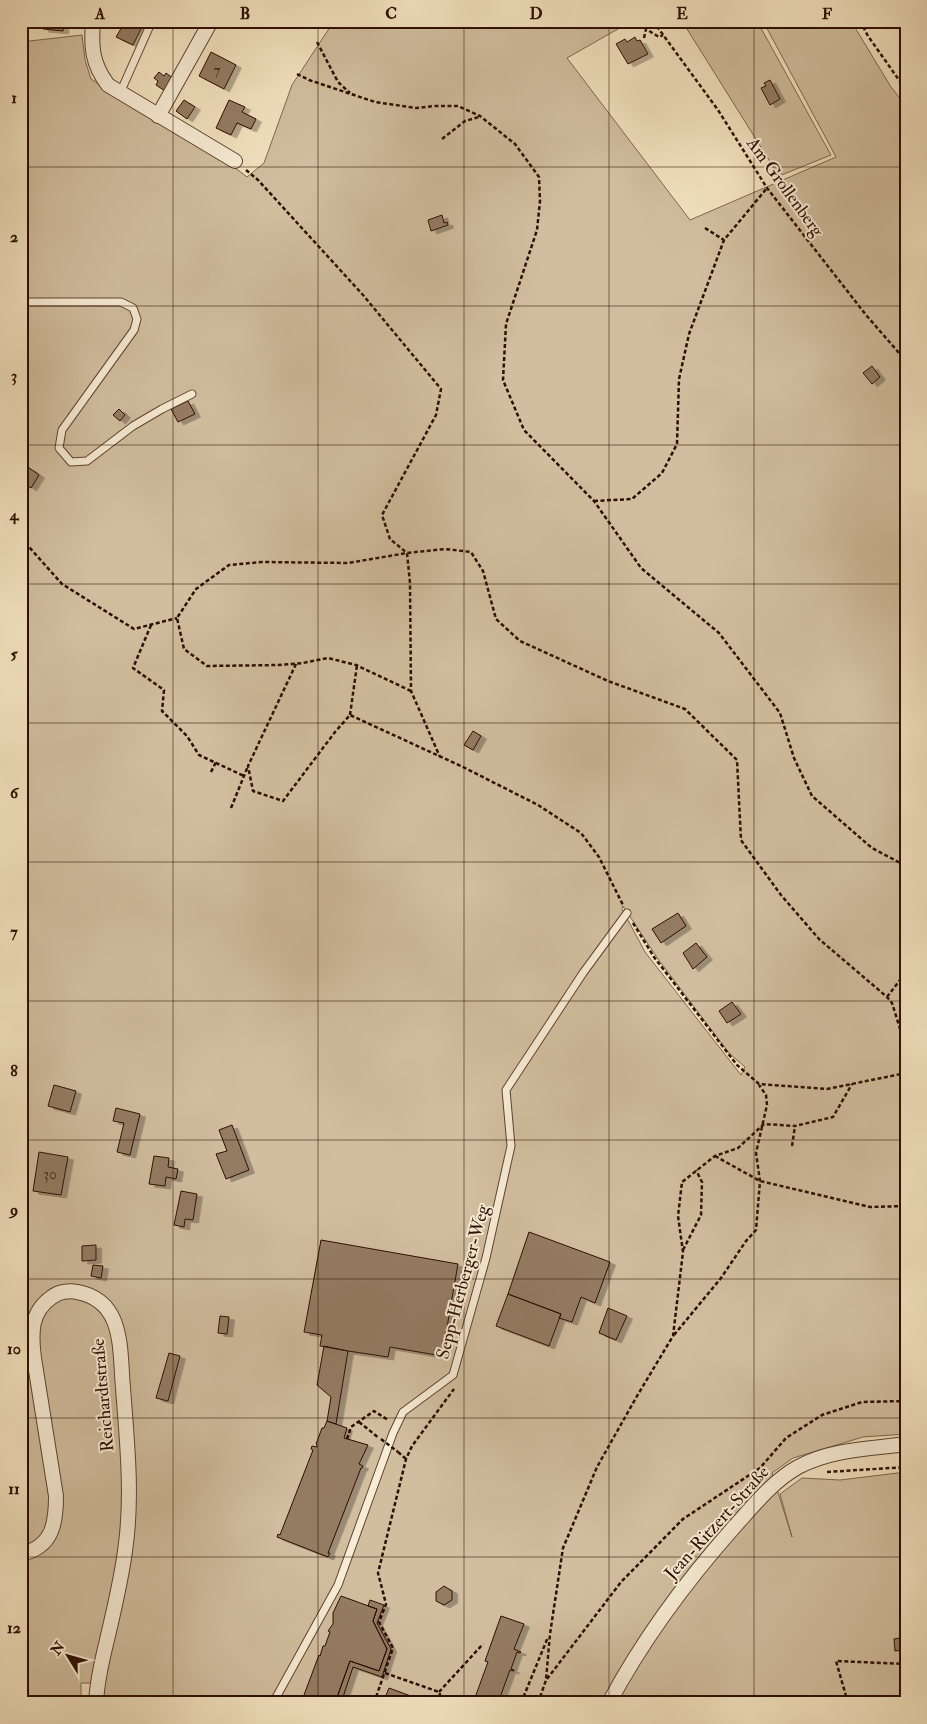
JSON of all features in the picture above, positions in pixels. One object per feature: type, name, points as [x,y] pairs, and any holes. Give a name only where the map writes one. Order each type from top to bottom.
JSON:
[{"type":"street","points":[[93,21],[93,58],[99,74],[108,85],[235,160]]},
{"type":"street","points":[[158,116],[211,21]]},
{"type":"street","name":"Reichardtstraße","points":[[21,1554],[46,1541],[52,1532],[56,1512],[56,1496],[33,1349],[32,1328],[39,1308],[55,1294],[72,1291],[87,1294],[98,1300],[106,1308],[114,1321],[117,1332],[128,1469],[126,1548],[101,1668],[96,1703]]},
{"type":"street","name":"Jean-Ritzert-Straße","points":[[609,1703],[669,1605],[710,1554],[771,1486],[787,1474],[813,1460],[830,1454],[906,1444]]},
{"type":"lane","points":[[120,93],[152,21]]},
{"type":"lane","points":[[21,302],[121,302],[133,308],[138,319],[134,330],[62,430],[59,448],[71,462],[87,461],[133,426],[192,394]]},
{"type":"lane","name":"Sepp-Herberger-Weg","points":[[273,1703],[338,1585],[393,1433],[403,1412],[454,1375],[486,1258],[511,1146],[506,1090],[583,973],[626,913]]},
{"type":"path","name":"Am Grollenberg","points":[[653,21],[718,110],[767,188],[866,315],[906,360]]},
{"type":"path","points":[[860,21],[868,36],[906,90]]},
{"type":"path","points":[[644,38],[646,29],[659,37],[663,35]]},
{"type":"path","points":[[317,42],[338,82],[351,94]]},
{"type":"path","points":[[297,74],[375,102],[416,108],[458,106],[480,116],[515,144],[539,177],[540,201],[536,230],[506,324],[502,380],[524,430],[594,501],[641,568],[719,633],[780,714],[794,758],[812,796],[872,848],[906,866]]},
{"type":"path","points":[[442,139],[465,121],[480,116]]},
{"type":"path","points":[[235,160],[258,180],[363,295],[441,389],[436,415],[382,515],[390,539],[407,553],[410,583],[411,691],[440,757]]},
{"type":"path","points":[[594,501],[632,499],[662,473],[677,444],[679,379],[689,334],[724,240],[767,188]]},
{"type":"path","points":[[705,228],[724,240]]},
{"type":"path","points":[[21,538],[62,584],[134,629],[177,618],[196,589],[229,565],[262,562],[348,564],[407,553],[446,549],[472,552],[482,571],[496,619],[520,641],[608,681],[685,708],[737,760],[741,840],[781,895],[819,939],[892,1003],[906,1048]]},
{"type":"path","points":[[177,618],[184,650],[207,666],[243,667],[296,664],[328,658],[357,665],[411,691]]},
{"type":"path","points":[[150,625],[133,668],[164,690],[162,711],[188,736],[199,755],[244,776]]},
{"type":"path","points":[[231,808],[250,762],[296,664]]},
{"type":"path","points":[[250,762],[248,766],[252,791],[283,801],[350,715],[357,665]]},
{"type":"path","points":[[350,715],[463,767],[538,805],[581,833],[599,856],[626,913],[654,957],[737,1065],[759,1084],[766,1096],[767,1105],[764,1124],[756,1153],[760,1181],[756,1230],[746,1241],[721,1278],[673,1336],[597,1467],[563,1548],[550,1634],[546,1680],[538,1703]]},
{"type":"path","points":[[210,772],[216,762]]},
{"type":"path","points":[[887,997],[906,972]]},
{"type":"path","points":[[759,1084],[827,1089],[906,1073]]},
{"type":"path","points":[[673,1336],[683,1252],[678,1216],[682,1182],[715,1156],[738,1148],[764,1124],[795,1126],[833,1117],[852,1084]]},
{"type":"path","points":[[792,1146],[795,1126]]},
{"type":"path","points":[[715,1156],[760,1181],[870,1208],[906,1206]]},
{"type":"path","points":[[683,1252],[701,1215],[702,1182],[696,1170]]},
{"type":"path","points":[[374,1703],[393,1648],[379,1622],[386,1604],[378,1572],[406,1459],[412,1446],[455,1388]]},
{"type":"path","points":[[546,1680],[621,1582],[683,1518],[760,1468],[786,1438],[822,1415],[862,1402],[906,1401]]},
{"type":"path","points":[[347,1439],[351,1428],[374,1411],[389,1421],[393,1433]]},
{"type":"path","points":[[359,1422],[406,1459]]},
{"type":"path","points":[[813,1460],[818,1471],[835,1472],[906,1467]]},
{"type":"path","points":[[521,1703],[550,1634]]},
{"type":"path","points":[[439,1692],[483,1644]]},
{"type":"path","points":[[848,1703],[836,1661],[906,1664]]},
{"type":"path","points":[[385,1673],[439,1692]]},
{"type":"path","points":[[439,1692],[443,1703]]},
{"type":"shaded area","points":[[334,21],[632,21],[567,58],[690,220],[836,157],[763,21],[851,21],[891,87],[906,106],[906,1434],[863,1437],[793,1458],[772,1473],[792,1537],[780,1494],[802,1478],[840,1480],[906,1472],[906,1703],[92,1703],[92,1683],[81,1683],[81,1703],[21,1703],[21,42],[82,35],[85,60],[91,79],[155,120],[229,163],[247,177],[264,163],[292,85]],"holes":[[[623,906],[658,959],[729,1053],[745,1067],[741,1075],[645,952],[622,909]]]},
{"type":"shaded area","points":[[682,21],[757,21],[831,155],[779,176]]},
{"type":"building","points":[[44,21],[64,21],[63,31],[43,29]]},
{"type":"building","points":[[116,21],[145,21],[133,45],[116,37],[123,25]]},
{"type":"building","points":[[184,21],[200,21],[196,28]]},
{"type":"building","points":[[635,37],[637,41],[640,40],[648,54],[628,64],[616,44],[625,39],[627,42]]},
{"type":"building","points":[[211,52],[236,65],[224,89],[199,76]]},
{"type":"building","points":[[159,72],[164,76],[166,73],[174,79],[165,91],[156,85],[158,81],[154,78]]},
{"type":"building","points":[[770,80],[780,99],[770,105],[761,88],[766,86],[764,83]]},
{"type":"building","points":[[184,100],[195,107],[187,119],[176,111]]},
{"type":"building","points":[[229,100],[245,107],[242,112],[256,119],[251,129],[237,123],[231,135],[216,128]]},
{"type":"building","points":[[442,215],[444,223],[447,222],[448,225],[431,231],[428,220]]},
{"type":"building","points":[[872,366],[880,377],[872,384],[863,373]]},
{"type":"building","points":[[188,401],[195,414],[178,422],[171,409]]},
{"type":"building","points":[[119,409],[125,415],[120,421],[113,415]]},
{"type":"building","points":[[28,467],[39,475],[31,488],[21,481],[21,477]]},
{"type":"building","points":[[473,731],[481,736],[473,750],[464,745]]},
{"type":"building","points":[[678,913],[686,926],[661,943],[652,929]]},
{"type":"building","points":[[696,943],[707,957],[693,969],[683,953]]},
{"type":"building","points":[[732,1002],[741,1014],[727,1023],[719,1011]]},
{"type":"building","points":[[54,1085],[76,1091],[70,1112],[48,1106]]},
{"type":"building","points":[[116,1108],[140,1114],[130,1155],[117,1152],[124,1123],[113,1121]]},
{"type":"building","points":[[232,1125],[249,1170],[226,1179],[216,1154],[227,1151],[219,1130]]},
{"type":"building","points":[[39,1152],[68,1157],[61,1195],[33,1191]]},
{"type":"building","points":[[154,1156],[169,1158],[168,1167],[178,1169],[176,1179],[166,1177],[165,1186],[149,1184]]},
{"type":"building","points":[[181,1191],[197,1194],[193,1220],[185,1219],[184,1227],[174,1225]]},
{"type":"building","points":[[529,1232],[610,1262],[595,1303],[581,1297],[572,1322],[559,1318],[561,1314],[508,1294]]},
{"type":"building","points":[[321,1240],[458,1264],[442,1356],[390,1347],[388,1357],[348,1351],[320,1346],[322,1335],[304,1332]]},
{"type":"building","points":[[96,1245],[96,1260],[82,1261],[82,1246]]},
{"type":"building","points":[[93,1265],[103,1266],[101,1278],[91,1276]]},
{"type":"building","points":[[508,1294],[561,1314],[549,1346],[496,1326]]},
{"type":"building","points":[[608,1308],[627,1316],[616,1340],[599,1333]]},
{"type":"building","points":[[220,1316],[229,1317],[227,1334],[218,1333]]},
{"type":"building","points":[[324,1346],[348,1351],[336,1424],[327,1421],[331,1397],[317,1385]]},
{"type":"building","points":[[169,1353],[180,1356],[168,1401],[156,1398]]},
{"type":"building","points":[[327,1421],[347,1428],[344,1438],[368,1445],[359,1464],[363,1466],[328,1557],[277,1537],[278,1534],[280,1535],[313,1450],[311,1449],[312,1446],[317,1447],[316,1444],[322,1428],[324,1428]]},
{"type":"building","points":[[444,1586],[452,1591],[452,1600],[444,1605],[436,1601],[436,1592]]},
{"type":"building","points":[[341,1596],[377,1609],[373,1621],[387,1649],[379,1671],[350,1661],[335,1703],[327,1703],[304,1695],[319,1655],[323,1646],[325,1646],[330,1632],[328,1631],[333,1624],[333,1613]]},
{"type":"building","points":[[370,1600],[384,1605],[377,1623],[391,1649],[382,1677],[353,1667],[341,1703],[335,1703],[350,1661],[379,1671],[387,1649],[373,1621],[377,1609],[368,1606]]},
{"type":"building","points":[[501,1616],[524,1624],[514,1649],[521,1652],[517,1652],[511,1669],[514,1671],[510,1670],[498,1703],[473,1703],[488,1662],[485,1661]]},
{"type":"building","points":[[906,1637],[906,1650],[895,1651],[894,1639]]},
{"type":"building","points":[[389,1688],[430,1703],[383,1703]]}]
